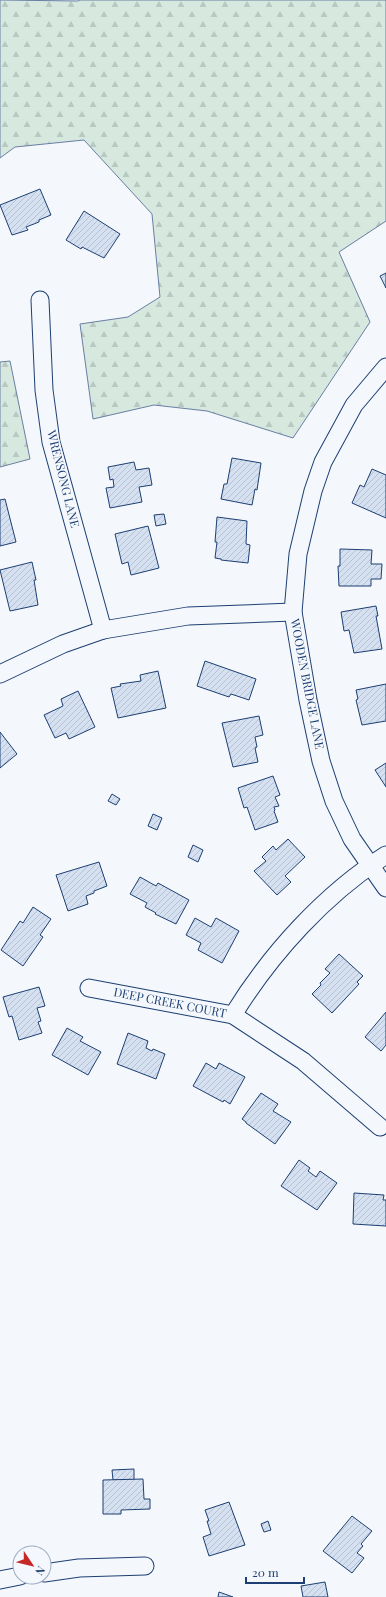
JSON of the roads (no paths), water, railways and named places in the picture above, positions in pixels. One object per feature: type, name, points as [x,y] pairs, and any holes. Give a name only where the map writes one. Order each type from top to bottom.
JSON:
[{"type":"street","name":"WRENSONG LANE","points":[[40,300],[44,390],[51,442],[103,630]]},
{"type":"street","name":"WOODEN BRIDGE LANE","points":[[386,367],[376,377],[354,405],[323,462],[313,491],[298,554],[293,612],[308,700],[321,761],[334,801],[352,839],[369,866],[386,888]]},
{"type":"street","points":[[0,674],[64,644],[103,630],[188,616],[293,612]]},
{"type":"street","points":[[233,1015],[246,994],[274,957],[295,934],[334,896],[369,866],[386,855]]},
{"type":"street","name":"DEEP CREEK COURT","points":[[89,988],[233,1015],[303,1061],[380,1127]]},
{"type":"street","points":[[52,1572],[79,1568],[146,1566]]},
{"type":"street","points":[[0,1580],[12,1578]]}]
